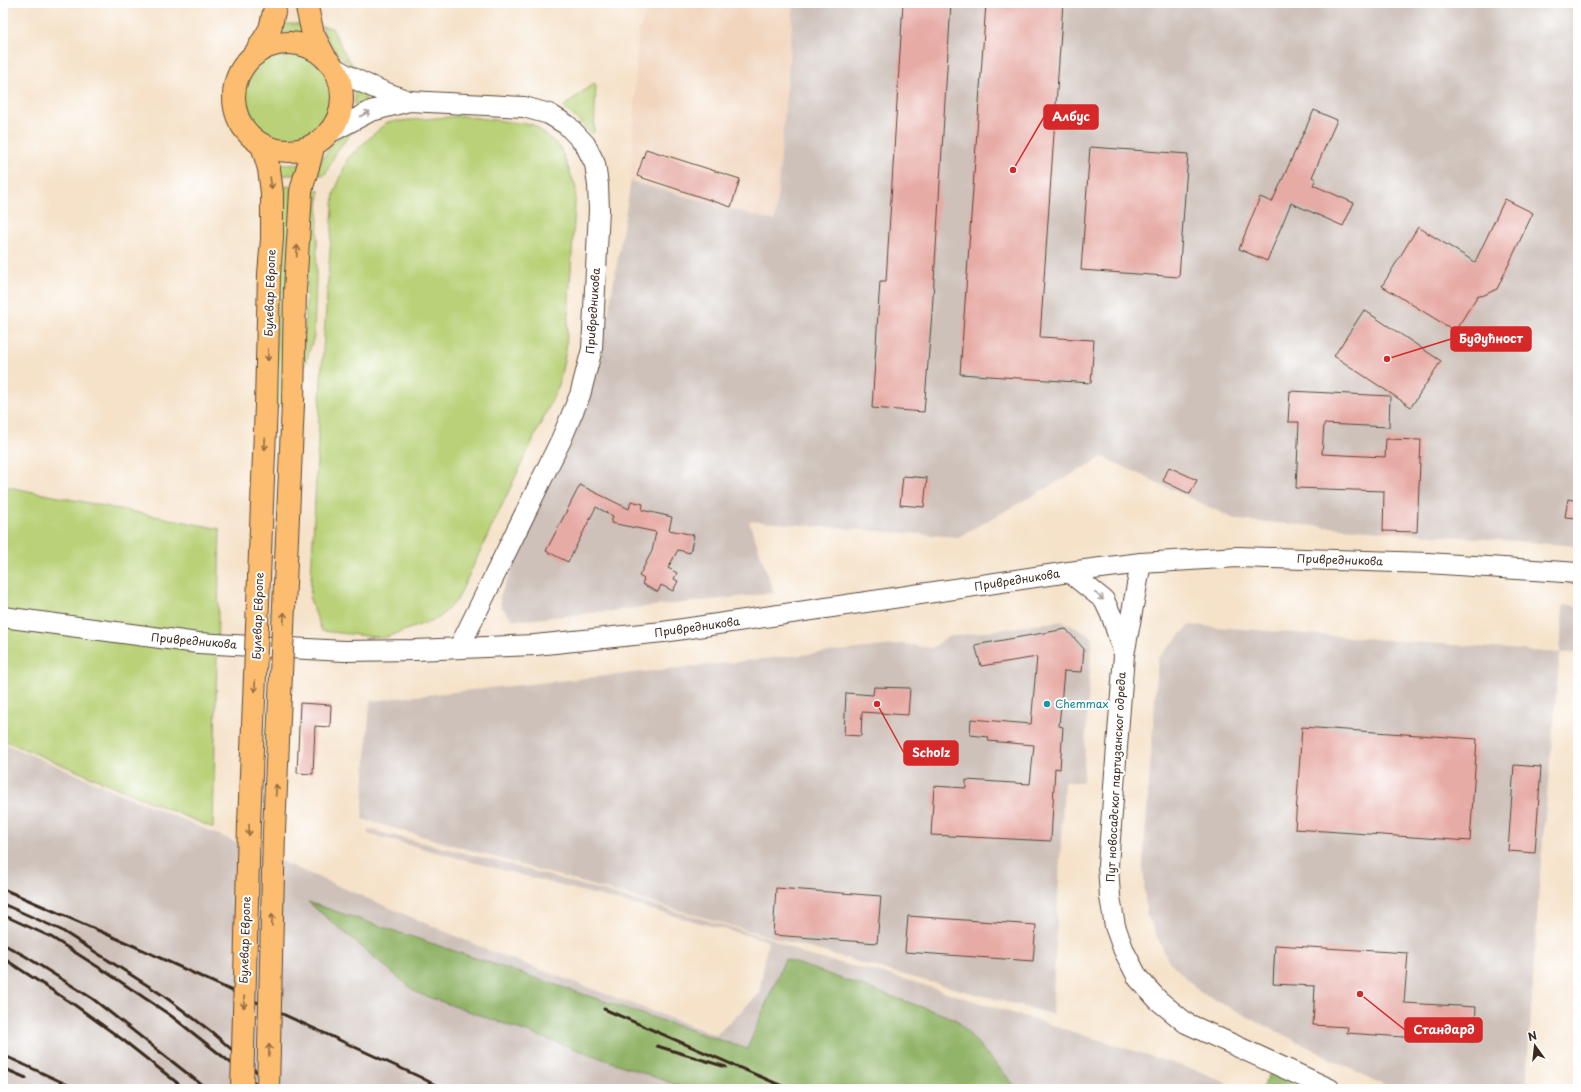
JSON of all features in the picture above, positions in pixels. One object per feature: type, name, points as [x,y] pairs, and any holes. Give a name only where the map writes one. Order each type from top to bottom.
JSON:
[{"type":"main road","points":[[276,3],[270,29],[255,54],[243,67],[235,83],[234,101],[238,119],[248,134],[262,145],[274,150],[288,151],[314,146],[331,132],[336,123],[342,102],[341,84],[313,34],[306,3]]},
{"type":"main road","points":[[255,54],[268,46],[284,43],[299,44],[314,49],[330,63]]},
{"type":"main road","name":"Булевар Европе","points":[[242,1089],[249,824],[266,405],[269,274],[272,239],[272,193],[269,169],[262,145]]},
{"type":"main road","points":[[268,1089],[274,831],[293,404],[295,290],[301,192],[304,178],[312,158],[314,146]]},
{"type":"street","points":[[330,63],[351,78],[372,88],[409,101]]},
{"type":"street","points":[[331,132],[371,111],[409,101]]},
{"type":"street","name":"Привредникова","points":[[409,101],[524,107],[549,114],[567,125],[585,144],[595,164],[598,185],[599,210],[592,349],[580,395],[561,440],[459,648]]},
{"type":"street","name":"Привредникова","points":[[3,617],[198,643],[344,651],[416,650],[535,645],[663,632],[1069,572],[1142,563],[1238,557],[1428,563],[1578,573]]},
{"type":"street","name":"Пут новосадског партизанског одреда","points":[[1142,563],[1124,655],[1108,865],[1110,897],[1115,926],[1124,951],[1138,978],[1158,1000],[1186,1023],[1330,1089]]},
{"type":"street","points":[[1069,572],[1104,600],[1119,634],[1124,655]]},
{"type":"shaded area","points":[[650,3],[794,3],[775,221],[631,181],[638,32]]},
{"type":"shaded area","points":[[794,3],[1578,3],[1578,546],[1237,520],[1103,457],[958,537],[749,521],[774,593],[527,620],[512,619],[500,605],[500,596],[597,373],[631,181],[775,221]]},
{"type":"shaded area","points":[[1563,605],[1578,606],[1578,653],[1560,653]]},
{"type":"shaded area","points":[[1063,621],[1092,637],[1083,782],[1064,782],[1052,1014],[900,974],[362,819],[370,701],[903,644],[932,648],[948,637]]},
{"type":"shaded area","points":[[1190,625],[1560,653],[1540,872],[1526,1089],[1391,1089],[1201,993],[1168,960],[1146,913],[1143,866],[1158,658]]},
{"type":"shaded area","points":[[3,743],[493,952],[716,1035],[759,994],[768,941],[368,834],[368,829],[508,864],[773,939],[806,955],[901,978],[1201,1072],[1240,1089],[3,1089]]},
{"type":"green space","points":[[281,24],[300,24],[303,34],[290,32],[277,33]]},
{"type":"green space","points":[[321,26],[332,28],[346,56],[361,75],[338,53],[329,41]]},
{"type":"green space","points":[[289,54],[306,58],[320,67],[329,81],[333,98],[329,115],[320,129],[306,138],[289,142],[272,138],[258,129],[249,115],[245,98],[249,81],[258,67],[272,58]]},
{"type":"green space","points":[[594,83],[596,85],[594,132],[591,134],[563,107]]},
{"type":"green space","points":[[354,85],[366,90],[365,105],[354,110],[355,97]]},
{"type":"green space","points":[[462,116],[534,125],[560,147],[576,188],[566,350],[559,385],[457,600],[439,618],[384,638],[322,631],[310,599],[321,380],[334,194],[348,158],[387,122]]},
{"type":"green space","points":[[355,129],[336,152],[326,173],[322,175],[315,174],[326,153],[335,141],[347,132]]},
{"type":"green space","points":[[274,161],[291,165],[300,163],[296,175],[277,175]]},
{"type":"green space","points":[[292,186],[284,406],[274,406],[280,187]]},
{"type":"green space","points":[[311,190],[319,190],[314,336],[303,371]]},
{"type":"green space","points":[[3,486],[220,529],[213,828],[3,740]]},
{"type":"green space","points":[[308,902],[747,1049],[785,959],[956,1019],[1018,1089],[688,1089],[417,993]]},
{"type":"green space","points":[[1271,1072],[1308,1089],[1261,1089]]},
{"type":"building","points":[[903,3],[951,3],[932,313],[924,412],[872,408],[880,281],[886,281]]},
{"type":"building","points":[[986,3],[1063,3],[1040,337],[1094,340],[1091,383],[960,374]]},
{"type":"building","points":[[1314,110],[1337,120],[1312,177],[1316,179],[1313,185],[1354,203],[1343,226],[1291,203],[1267,261],[1239,249],[1260,197],[1272,202]]},
{"type":"building","points":[[1090,147],[1188,154],[1179,277],[1081,270]]},
{"type":"building","points":[[646,149],[740,179],[731,207],[637,176]]},
{"type":"building","points":[[1505,199],[1533,213],[1497,289],[1482,296],[1478,295],[1455,331],[1382,286],[1418,227],[1475,262]]},
{"type":"building","points":[[1364,310],[1441,361],[1411,407],[1334,356]]},
{"type":"building","points":[[1290,391],[1390,396],[1389,427],[1324,424],[1322,454],[1385,457],[1386,439],[1421,440],[1417,532],[1383,531],[1384,491],[1296,488],[1299,422],[1288,422]]},
{"type":"building","points":[[1169,467],[1197,480],[1190,494],[1163,481]]},
{"type":"building","points":[[903,476],[927,478],[924,507],[900,505]]},
{"type":"building","points":[[580,485],[629,509],[631,501],[643,504],[642,510],[672,517],[669,530],[694,535],[690,553],[678,550],[668,568],[677,573],[674,579],[678,581],[673,591],[661,585],[658,592],[642,584],[644,579],[639,576],[652,551],[656,532],[611,523],[613,516],[596,507],[568,562],[546,551]]},
{"type":"building","points":[[1568,499],[1578,501],[1578,518],[1565,517]]},
{"type":"building","points":[[1066,629],[1084,649],[1082,672],[1064,671],[1059,726],[1063,727],[1060,769],[1055,768],[1051,841],[931,835],[934,786],[966,788],[966,780],[1030,784],[1034,745],[988,741],[989,737],[970,735],[971,719],[1031,724],[1037,657],[981,666],[975,645]]},
{"type":"building","points":[[874,687],[910,688],[908,715],[862,712],[861,736],[844,735],[846,693],[873,695]]},
{"type":"building","points":[[300,703],[331,705],[330,727],[315,726],[313,774],[297,773]]},
{"type":"building","points":[[1302,727],[1477,739],[1470,841],[1295,829]]},
{"type":"building","points":[[1514,765],[1541,767],[1535,853],[1508,851]]},
{"type":"building","points":[[776,888],[881,896],[877,943],[773,935]]},
{"type":"building","points":[[908,916],[1036,925],[1033,961],[905,952]]},
{"type":"building","points":[[1275,945],[1408,953],[1404,1003],[1476,1007],[1474,1042],[1347,1033],[1348,1027],[1313,1025],[1315,986],[1273,984]]},
{"type":"railway","points":[[3,889],[134,946],[420,1077],[443,1089]]},
{"type":"railway","points":[[3,904],[61,930],[164,996],[213,1033],[276,1089]]},
{"type":"railway","points":[[3,915],[51,937],[170,1015],[250,1078],[261,1089]]},
{"type":"railway","points":[[3,944],[25,956],[93,999],[207,1089]]},
{"type":"railway","points":[[3,958],[76,1006],[123,1040],[185,1089]]},
{"type":"railway","points":[[604,1009],[789,1089]]},
{"type":"railway","points":[[657,1046],[726,1067]]},
{"type":"railway","points":[[3,1055],[77,1089]]},
{"type":"railway","points":[[3,1068],[26,1078]]},
{"type":"place","name":"Албус","points":[[1013,170]]},
{"type":"place","name":"Будућност","points":[[1387,359]]},
{"type":"place","name":"Scholz","points":[[877,704]]},
{"type":"place","name":"Chemmax","points":[[1047,704]]},
{"type":"place","name":"Стандард","points":[[1360,994]]}]
